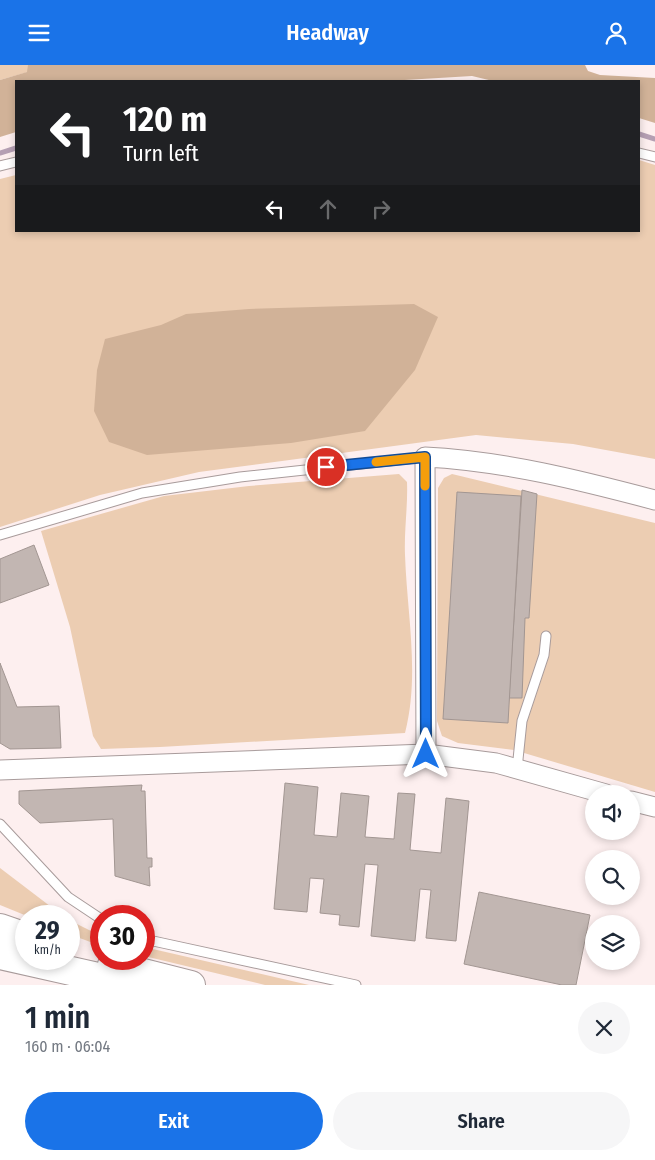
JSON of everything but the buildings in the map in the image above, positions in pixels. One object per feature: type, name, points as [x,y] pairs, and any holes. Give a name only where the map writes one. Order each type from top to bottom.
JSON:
[{"type":"highway","points":[[0,928],[15,933]]},
{"type":"highway","points":[[0,955],[133,985]]},
{"type":"highway","points":[[80,956],[191,985]]},
{"type":"street","points":[[426,754],[425,457],[464,459],[558,475],[655,500]]},
{"type":"street","points":[[0,770],[426,754],[496,763],[585,788]]},
{"type":"street","points":[[640,803],[655,807]]},
{"type":"lane","points":[[640,153],[655,157]]},
{"type":"lane","points":[[0,166],[15,162]]},
{"type":"lane","points":[[0,535],[142,493],[240,477],[425,457]]},
{"type":"lane","points":[[517,769],[522,721],[544,655],[546,635]]},
{"type":"lane","points":[[0,824],[68,897],[90,912]]},
{"type":"lane","points":[[155,941],[356,985]]},
{"type":"shaded area","points":[[0,65],[28,65],[28,72],[0,80]]},
{"type":"shaded area","points":[[28,65],[585,65],[588,71],[600,75],[655,78],[655,123],[640,118],[640,80],[489,80],[472,76],[405,80],[15,80],[15,132],[0,137],[0,80],[27,72]]},
{"type":"shaded area","points":[[640,160],[655,165],[655,459],[573,444],[476,435],[199,472],[100,495],[0,527],[0,179],[15,175],[15,232],[640,232]]},
{"type":"shaded area","points":[[414,304],[438,317],[415,370],[365,431],[291,443],[147,455],[109,442],[94,411],[97,370],[105,339],[161,325],[186,314],[249,309]]},
{"type":"shaded area","points":[[399,474],[407,482],[405,555],[412,667],[412,689],[405,733],[101,749],[93,736],[70,627],[41,531],[164,496],[249,486]]},
{"type":"shaded area","points":[[452,474],[655,523],[655,792],[640,788],[640,785],[632,785],[514,750],[458,743],[442,736],[437,721],[438,488],[444,478]]},
{"type":"shaded area","points":[[0,868],[49,905],[15,905],[15,911],[0,905]]},
{"type":"shaded area","points":[[80,926],[90,930],[90,942],[80,938]]},
{"type":"shaded area","points":[[155,950],[309,985],[265,985],[155,959]]},
{"type":"waterway","points":[[640,134],[655,139]]},
{"type":"waterway","points":[[0,153],[15,148]]},
{"type":"slow traffic","points":[[376,462],[425,457],[425,486]]},
{"type":"route","points":[[326,467],[425,457],[426,754]]}]
